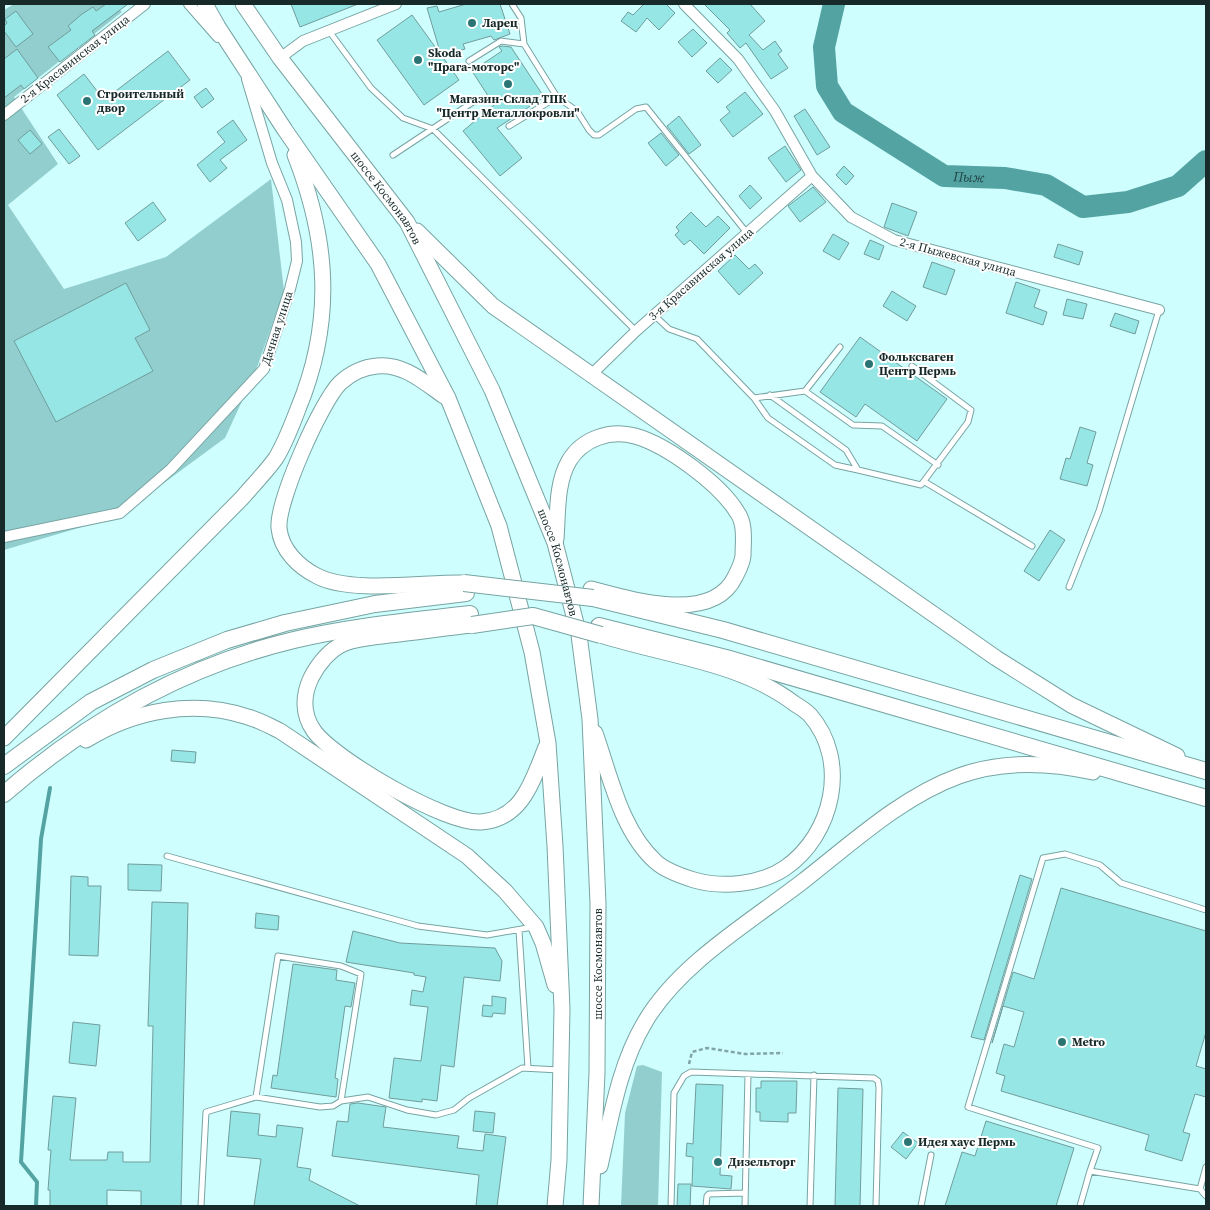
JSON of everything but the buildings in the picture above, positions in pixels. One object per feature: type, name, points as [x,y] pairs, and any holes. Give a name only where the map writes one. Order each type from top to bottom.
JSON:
[{"type":"highway","points":[[4,766],[91,702],[153,670],[226,640],[285,623],[465,588],[592,594],[723,630],[1206,772]]},
{"type":"highway","points":[[4,794],[28,773],[98,722],[161,687],[229,659],[294,640],[378,624],[533,616],[726,658],[1206,798]]},
{"type":"main road","points":[[205,4],[241,63],[378,264],[448,398],[499,526],[532,652],[548,744],[555,846],[562,1009],[562,1070],[555,1206]]},
{"type":"main road","name":"шоссе Космонавтов","points":[[243,4],[280,58],[407,222],[492,390],[555,543],[579,636],[590,719],[598,903],[597,1073],[591,1203]]},
{"type":"main road","points":[[4,738],[242,498],[276,458],[291,427],[305,393],[319,346],[324,308],[321,257],[313,211],[302,172],[286,130]]},
{"type":"main road","points":[[407,222],[492,306],[592,374],[996,658],[1071,705],[1160,750],[1206,767]]},
{"type":"main road","points":[[448,398],[409,372],[394,367],[378,366],[359,370],[340,384],[329,399],[293,472],[281,505],[279,529],[287,550],[300,566],[319,578],[358,585],[465,588]]},
{"type":"main road","points":[[555,543],[560,482],[568,462],[578,449],[594,439],[614,433],[635,436],[662,449],[709,479],[739,513],[744,534],[742,561],[732,582],[717,598],[692,605],[666,605],[592,594]]},
{"type":"main road","points":[[471,619],[344,643],[332,651],[316,669],[306,689],[305,710],[314,730],[332,749],[385,783],[439,812],[465,820],[481,822],[509,812],[522,801],[548,744]]},
{"type":"main road","points":[[590,719],[624,813],[639,841],[657,862],[680,876],[707,884],[734,884],[759,879],[784,868],[807,847],[824,822],[831,794],[832,761],[824,737],[810,715],[778,691],[747,675],[600,631]]},
{"type":"main road","points":[[4,800],[72,749],[124,721],[155,712],[186,708],[233,713],[249,717],[280,731],[467,856],[505,891],[536,926],[544,943],[562,1009]]},
{"type":"main road","points":[[591,1203],[627,1062],[644,1023],[658,1002],[702,958],[909,802],[958,776],[1013,764],[1063,766],[1181,790]]},
{"type":"street","name":"2-я Красавинская улица","points":[[4,115],[146,4]]},
{"type":"street","points":[[189,4],[241,63]]},
{"type":"street","points":[[280,58],[295,45],[395,4]]},
{"type":"street","name":"2-я Пыжевская улица","points":[[684,4],[738,59],[775,111],[812,176],[851,217],[894,240],[1159,310]]},
{"type":"street","name":"Дачная улица","points":[[4,536],[120,513],[171,469],[264,369],[290,290],[297,261],[296,242],[287,200],[272,163],[241,63]]},
{"type":"street","name":"3-я Красавинская улица","points":[[592,374],[636,331],[812,176]]},
{"type":"lane","points":[[512,4],[521,18],[524,44],[556,97],[577,111],[594,135],[606,132],[636,109],[646,108],[747,233]]},
{"type":"lane","points":[[328,30],[371,88],[403,118],[433,129],[636,331]]},
{"type":"lane","points":[[469,61],[501,41],[524,44]]},
{"type":"lane","points":[[509,126],[556,97]]},
{"type":"lane","points":[[393,155],[476,100]]},
{"type":"lane","points":[[1069,587],[1098,511],[1159,310]]},
{"type":"lane","points":[[654,315],[669,329],[697,339],[754,398],[768,418],[834,465],[917,486],[925,482],[938,465],[968,422],[971,410],[912,366]]},
{"type":"lane","points":[[754,398],[805,391],[840,348]]},
{"type":"lane","points":[[805,391],[853,425],[882,426],[938,465]]},
{"type":"lane","points":[[770,396],[846,450],[858,470]]},
{"type":"lane","points":[[925,482],[1032,546]]},
{"type":"lane","points":[[1080,1206],[1098,1148],[968,1107],[1043,858],[1065,854],[1100,865],[1121,883],[1206,910]]},
{"type":"lane","points":[[167,856],[418,926],[486,935],[519,931],[536,926]]},
{"type":"lane","points":[[519,931],[528,1068]]},
{"type":"lane","points":[[256,1097],[278,956],[341,966],[361,974],[341,1101]]},
{"type":"lane","points":[[201,1206],[206,1112],[256,1097],[320,1107],[333,1106],[341,1101],[368,1097],[407,1110],[436,1115],[454,1110],[469,1098],[522,1068],[562,1070]]},
{"type":"lane","points":[[671,1206],[674,1093],[687,1073],[867,1076],[874,1078],[878,1082],[876,1206]]},
{"type":"lane","points":[[745,1206],[748,1074]]},
{"type":"lane","points":[[810,1206],[814,1075]]},
{"type":"lane","points":[[922,1206],[931,1155]]},
{"type":"lane","points":[[1200,1188],[1206,1167]]},
{"type":"lane","points":[[1090,1171],[1200,1188],[1206,1196]]},
{"type":"lane","points":[[706,1206],[709,1194],[745,1194]]},
{"type":"path","points":[[687,1073],[692,1052],[707,1048],[746,1054],[783,1053]]},
{"type":"shaded area","points":[[14,4],[113,4],[122,12],[14,97],[58,164],[8,205],[64,289],[166,257],[271,179],[284,291],[255,373],[225,438],[119,516],[4,550],[4,10]]},
{"type":"shaded area","points":[[643,1065],[662,1072],[658,1206],[621,1206],[625,1113],[637,1066]]},
{"type":"waterway","name":"Пыж","points":[[834,4],[824,47],[827,86],[843,112],[944,176],[1005,178],[1046,185],[1083,207],[1128,202],[1178,186],[1206,161]]},
{"type":"waterway","points":[[36,1206],[37,1182],[21,1162],[41,839],[50,788]]},
{"type":"place","name":"Ларец","points":[[472,23]]},
{"type":"place","name":"Skoda \"Прага-моторс\"","points":[[418,60]]},
{"type":"place","name":"Магазин-Склад ТПК \"Центр Металлокровли\"","points":[[508,84]]},
{"type":"place","name":"Строительный двор","points":[[87,101]]},
{"type":"place","name":"Фольксваген Центр Пермь","points":[[869,364]]},
{"type":"place","name":"Metro","points":[[1062,1042]]},
{"type":"place","name":"Идея хаус Пермь","points":[[908,1142]]},
{"type":"place","name":"Дизельторг","points":[[718,1162]]}]
